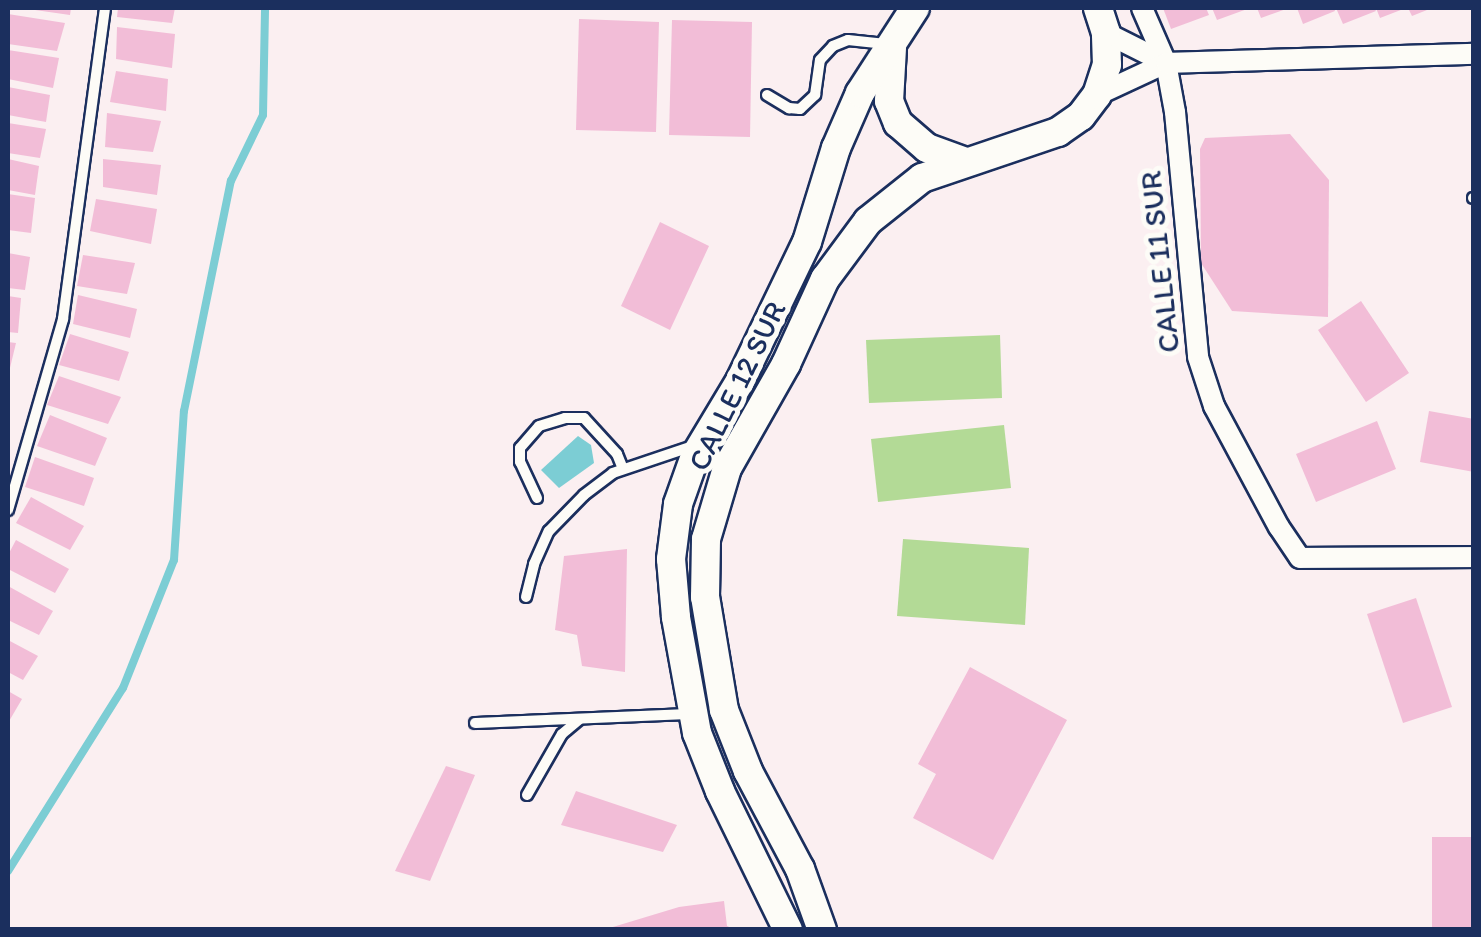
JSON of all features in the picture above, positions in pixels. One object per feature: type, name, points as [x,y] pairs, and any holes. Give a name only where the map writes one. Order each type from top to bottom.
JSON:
[{"type":"main road","name":"CALLE 12 SUR","points":[[788,930],[720,791],[692,714],[683,677],[672,560],[678,504],[703,443],[740,381],[808,242],[836,148],[860,93],[915,8]]},
{"type":"main road","points":[[1097,95],[1107,64],[1102,20]]},
{"type":"main road","points":[[892,45],[888,80],[898,123],[927,148],[963,160]]},
{"type":"main road","name":"CALLE 12 SUR","points":[[822,930],[800,868],[748,771],[724,710],[706,598],[706,539],[728,468],[786,364],[825,278],[891,198],[922,178],[963,160],[1058,132],[1080,116],[1097,95]]},
{"type":"street","name":"CALLE 11 SUR","points":[[1142,8],[1166,63],[1175,112],[1198,358],[1214,406],[1279,527],[1300,558],[1474,557]]},
{"type":"street","points":[[1102,20],[1166,63]]},
{"type":"street","points":[[1097,95],[1166,63],[1474,54]]},
{"type":"lane","points":[[8,510],[64,319],[105,8]]},
{"type":"lane","points":[[767,96],[800,109],[815,95],[820,60],[833,46],[848,40],[892,45]]},
{"type":"lane","points":[[537,498],[520,462],[520,448],[539,426],[565,418],[584,418],[617,454],[623,469]]},
{"type":"lane","points":[[526,597],[534,564],[549,531],[584,495],[623,469],[703,443]]},
{"type":"lane","points":[[476,723],[692,714]]},
{"type":"lane","points":[[527,795],[562,734],[581,719]]},
{"type":"green space","points":[[1000,335],[1002,398],[869,403],[866,340]]},
{"type":"green space","points":[[1004,425],[1011,488],[878,502],[871,439]]},
{"type":"green space","points":[[903,539],[1029,548],[1025,625],[897,616]]},
{"type":"water","points":[[578,436],[591,445],[594,463],[559,488],[541,470]]},
{"type":"building","points":[[21,8],[71,8],[70,15]]},
{"type":"building","points":[[118,8],[175,8],[172,23],[117,17]]},
{"type":"building","points":[[1163,8],[1206,8],[1209,15],[1171,29]]},
{"type":"building","points":[[1212,8],[1250,8],[1217,20]]},
{"type":"building","points":[[1257,8],[1289,8],[1261,18]]},
{"type":"building","points":[[1297,8],[1334,8],[1335,11],[1303,24]]},
{"type":"building","points":[[1336,8],[1374,8],[1376,11],[1343,24]]},
{"type":"building","points":[[1376,8],[1406,8],[1380,18]]},
{"type":"building","points":[[1408,8],[1432,8],[1412,16]]},
{"type":"building","points":[[8,14],[65,23],[57,51],[8,44]]},
{"type":"building","points":[[579,19],[659,22],[656,132],[576,130]]},
{"type":"building","points":[[672,20],[752,22],[750,137],[669,135]]},
{"type":"building","points":[[117,27],[175,34],[172,68],[116,59]]},
{"type":"building","points":[[8,50],[59,58],[53,88],[8,79]]},
{"type":"building","points":[[116,71],[168,79],[166,111],[110,102]]},
{"type":"building","points":[[8,87],[50,95],[46,122],[8,115]]},
{"type":"building","points":[[107,113],[161,121],[153,152],[105,147]]},
{"type":"building","points":[[8,123],[46,129],[40,158],[8,153]]},
{"type":"building","points":[[1290,134],[1329,180],[1328,317],[1232,311],[1201,263],[1200,149],[1205,138]]},
{"type":"building","points":[[8,159],[39,166],[35,195],[8,190]]},
{"type":"building","points":[[103,159],[161,165],[157,195],[103,187]]},
{"type":"building","points":[[8,194],[35,198],[31,233],[8,230]]},
{"type":"building","points":[[96,199],[157,209],[151,244],[90,231]]},
{"type":"building","points":[[660,222],[709,246],[670,330],[621,306]]},
{"type":"building","points":[[8,253],[30,257],[25,290],[8,288]]},
{"type":"building","points":[[83,255],[135,263],[127,294],[77,286]]},
{"type":"building","points":[[78,295],[137,309],[130,338],[73,324]]},
{"type":"building","points":[[8,296],[21,298],[18,333],[8,332]]},
{"type":"building","points":[[1361,301],[1409,373],[1366,402],[1318,330]]},
{"type":"building","points":[[70,334],[129,352],[119,381],[59,365]]},
{"type":"building","points":[[8,342],[16,343],[9,372],[8,372]]},
{"type":"building","points":[[59,376],[121,397],[108,424],[47,405]]},
{"type":"building","points":[[1429,411],[1474,419],[1474,472],[1420,462]]},
{"type":"building","points":[[50,415],[107,438],[95,466],[37,446]]},
{"type":"building","points":[[1377,421],[1396,469],[1316,502],[1296,454]]},
{"type":"building","points":[[35,457],[94,478],[84,506],[25,487]]},
{"type":"building","points":[[31,497],[84,526],[70,550],[16,523]]},
{"type":"building","points":[[16,540],[69,569],[55,593],[8,569],[8,555]]},
{"type":"building","points":[[627,549],[625,672],[582,666],[577,635],[555,630],[564,556]]},
{"type":"building","points":[[8,586],[53,611],[39,635],[8,620]]},
{"type":"building","points":[[1416,598],[1452,707],[1403,723],[1367,614]]},
{"type":"building","points":[[8,640],[38,656],[23,680],[8,672]]},
{"type":"building","points":[[970,667],[1067,720],[993,860],[913,818],[936,774],[918,764]]},
{"type":"building","points":[[8,691],[22,699],[8,723]]},
{"type":"building","points":[[446,766],[475,775],[430,881],[395,871]]},
{"type":"building","points":[[576,791],[677,825],[663,852],[561,825]]},
{"type":"building","points":[[1432,837],[1474,837],[1474,930],[1432,930]]},
{"type":"building","points":[[724,901],[727,926],[736,930],[603,930],[679,907]]},
{"type":"waterway","points":[[8,871],[123,688],[174,560],[184,411],[231,181],[263,115],[265,8]]}]
